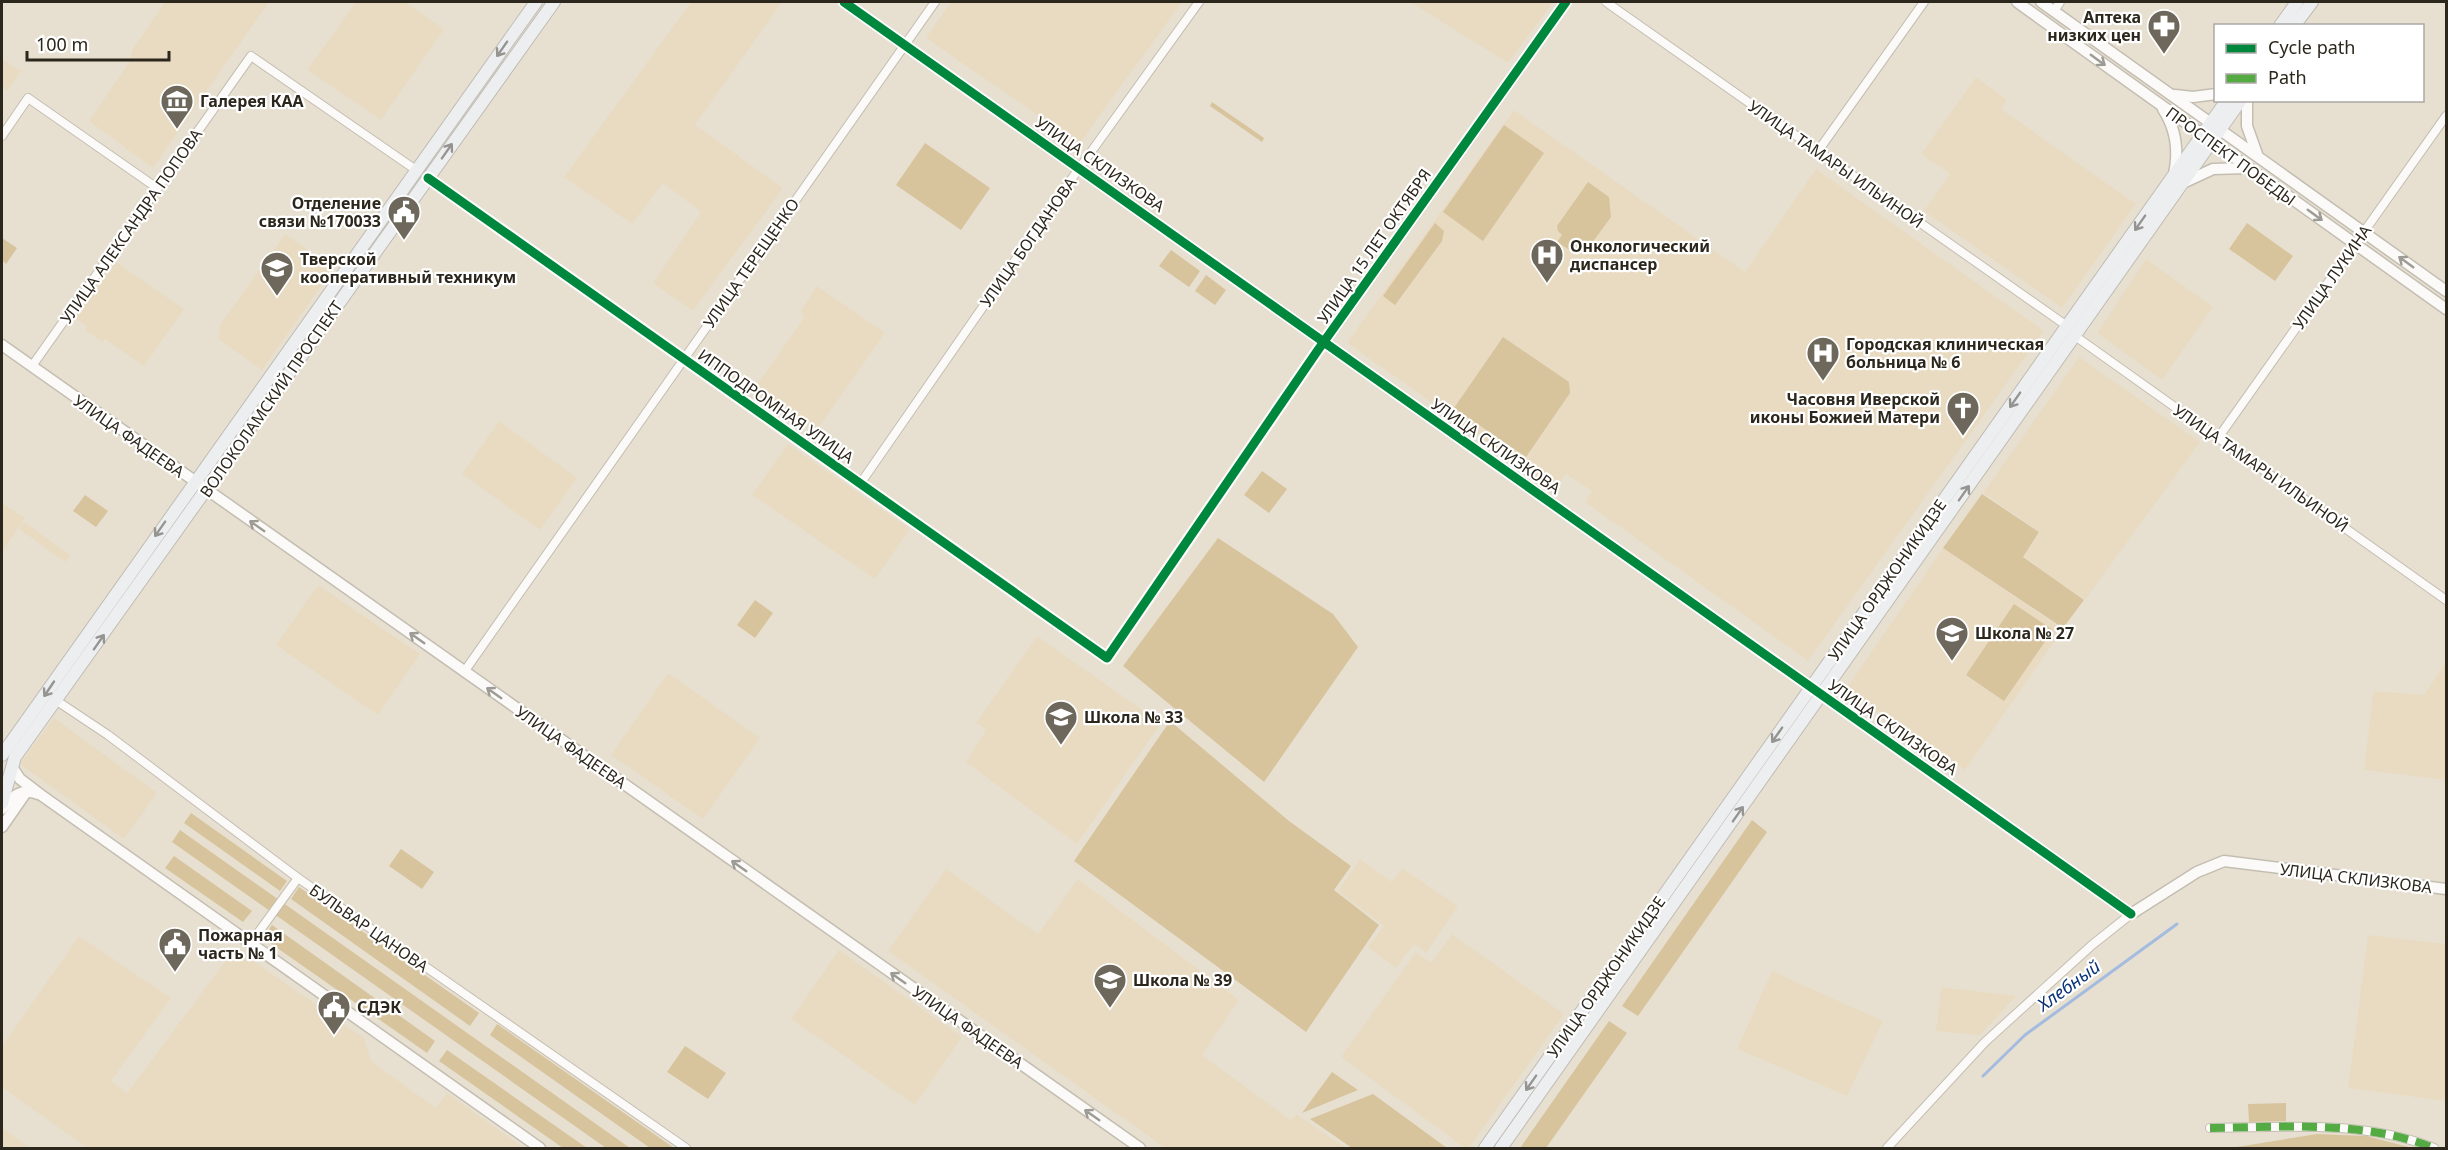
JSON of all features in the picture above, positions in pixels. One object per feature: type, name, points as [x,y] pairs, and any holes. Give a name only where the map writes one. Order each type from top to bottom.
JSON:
[{"type":"main road","name":"ВОЛОКОЛАМСКИЙ ПРОСПЕКТ","points":[[2,755],[194,481],[536,2]]},
{"type":"main road","name":"ВОЛОКОЛАМСКИЙ ПРОСПЕКТ","points":[[2,803],[15,757],[554,2]]},
{"type":"main road","points":[[2281,24],[2297,2]]},
{"type":"main road","points":[[2296,24],[2312,2]]},
{"type":"main road","name":"УЛИЦА ОРДЖОНИКИДЗЕ","points":[[2216,127],[2226,102]]},
{"type":"main road","name":"УЛИЦА ОРДЖОНИКИДЗЕ","points":[[1485,1149],[1811,687],[2071,331],[2207,139],[2239,102]]},
{"type":"main road","name":"УЛИЦА ОРДЖОНИКИДЗЕ","points":[[1501,1149],[1822,695],[2071,331]]},
{"type":"street","name":"УЛИЦА СКЛИЗКОВА","points":[[844,2],[2131,914],[2190,876],[2224,861],[2446,889]]},
{"type":"street","name":"УЛИЦА ТЕРЕЩЕНКО","points":[[464,672],[934,2]]},
{"type":"street","name":"УЛИЦА БОГДАНОВА","points":[[860,484],[1080,168],[1199,2]]},
{"type":"street","name":"УЛИЦА 15 ЛЕТ ОКТЯБРЯ","points":[[1107,658],[1324,342],[1566,2]]},
{"type":"street","name":"УЛИЦА ТАМАРЫ ИЛЬИНОЙ","points":[[1606,2],[2446,600]]},
{"type":"street","points":[[1818,151],[1924,2]]},
{"type":"street","name":"ПРОСПЕКТ ПОБЕДЫ","points":[[2016,2],[2446,309]]},
{"type":"street","name":"ПРОСПЕКТ ПОБЕДЫ","points":[[2041,2],[2057,6],[2169,93],[2446,291]]},
{"type":"street","name":"УЛИЦА АЛЕКСАНДРА ПОПОВА","points":[[32,366],[251,56],[416,170]]},
{"type":"street","points":[[2169,93],[2193,97],[2214,94]]},
{"type":"street","points":[[2,136],[28,98],[157,188]]},
{"type":"street","points":[[2247,102],[2248,133],[2259,157]]},
{"type":"street","points":[[2162,106],[2175,135],[2179,179],[2213,169],[2250,169]]},
{"type":"street","name":"УЛИЦА ЛУКИНА","points":[[2218,438],[2446,116]]},
{"type":"street","name":"ИППОДРОМНАЯ УЛИЦА","points":[[428,178],[1107,658]]},
{"type":"street","name":"УЛИЦА ФАДЕЕВА","points":[[2,345],[1140,1149]]},
{"type":"street","name":"БУЛЬВАР ЦАНОВА","points":[[57,701],[108,735],[298,878],[686,1149]]},
{"type":"street","points":[[12,767],[20,779],[41,795],[540,1149]]},
{"type":"street","points":[[2,810],[14,796],[27,791],[41,795]]},
{"type":"street","points":[[2,827],[27,791]]},
{"type":"street","points":[[250,944],[298,878]]},
{"type":"street","points":[[1887,1149],[1985,1042],[2092,945],[2131,914]]},
{"type":"street","points":[[2210,1128],[2337,1128],[2375,1132],[2434,1149]]},
{"type":"shaded area","points":[[165,2],[269,2],[153,168],[89,121],[130,61],[132,50]]},
{"type":"shaded area","points":[[356,2],[405,2],[444,29],[381,120],[307,70]]},
{"type":"shaded area","points":[[691,2],[782,2],[695,125],[783,188],[693,311],[653,283],[701,212],[663,183],[632,224],[564,177]]},
{"type":"shaded area","points":[[951,2],[1182,2],[1079,144],[926,38]]},
{"type":"shaded area","points":[[1410,2],[1553,2],[1508,63]]},
{"type":"shaded area","points":[[2,59],[21,71],[7,91],[2,87]]},
{"type":"shaded area","points":[[1976,77],[2007,100],[2001,109],[2136,204],[2062,308],[1924,211],[1950,174],[1921,154]]},
{"type":"shaded area","points":[[1212,102],[1264,138],[1262,142],[1210,106]]},
{"type":"shaded area","name":"Городская клиническая больница № 6","points":[[1514,110],[1745,272],[1816,169],[2044,331],[1808,661],[1585,502],[1592,491],[1566,474],[1555,489],[1347,343]]},
{"type":"shaded area","points":[[1504,125],[1544,153],[1483,241],[1443,212]]},
{"type":"shaded area","points":[[925,143],[990,188],[961,230],[896,185]]},
{"type":"shaded area","points":[[1588,182],[1609,197],[1611,217],[1586,251],[1578,251],[1576,254],[1557,242],[1562,235],[1557,226]]},
{"type":"shaded area","points":[[1435,223],[1444,231],[1442,241],[1395,305],[1383,296]]},
{"type":"shaded area","points":[[2247,223],[2293,256],[2275,281],[2229,249]]},
{"type":"shaded area","name":"Тверской кооперативный техникум","points":[[285,234],[334,268],[262,370],[218,339],[220,325]]},
{"type":"shaded area","points":[[2,238],[17,248],[6,264],[2,260]]},
{"type":"shaded area","points":[[1171,250],[1200,271],[1189,287],[1159,266]]},
{"type":"shaded area","points":[[2146,259],[2213,307],[2162,380],[2097,333]]},
{"type":"shaded area","points":[[116,262],[184,309],[144,366],[105,339],[103,342],[85,330],[87,327],[76,319]]},
{"type":"shaded area","points":[[1206,275],[1226,290],[1215,305],[1195,291]]},
{"type":"shaded area","points":[[817,286],[885,333],[816,431],[755,387],[804,318],[801,310]]},
{"type":"shaded area","points":[[1503,337],[1569,382],[1570,393],[1526,457],[1454,408]]},
{"type":"shaded area","points":[[2079,357],[2200,442],[2085,600],[2023,556],[2040,532],[1983,493]]},
{"type":"shaded area","points":[[499,421],[577,478],[540,530],[462,474]]},
{"type":"shaded area","points":[[788,444],[910,529],[875,579],[752,495]]},
{"type":"shaded area","points":[[1262,471],[1287,489],[1269,513],[1244,495]]},
{"type":"shaded area","points":[[1982,494],[2039,532],[2023,557],[2084,600],[2063,628],[1943,548]]},
{"type":"shaded area","points":[[85,495],[108,511],[96,527],[73,511]]},
{"type":"shaded area","points":[[2,503],[25,518],[2,552]]},
{"type":"shaded area","points":[[24,522],[70,555],[65,562],[19,529]]},
{"type":"shaded area","points":[[1218,538],[1333,614],[1358,647],[1264,782],[1123,666]]},
{"type":"shaded area","name":"Школа № 27","points":[[1943,548],[2063,629],[1965,770],[1846,689]]},
{"type":"shaded area","points":[[318,585],[420,654],[378,715],[276,645]]},
{"type":"shaded area","points":[[755,600],[773,613],[755,638],[737,625]]},
{"type":"shaded area","points":[[2014,604],[2053,630],[2004,701],[1966,675]]},
{"type":"shaded area","name":"Школа № 33","points":[[1037,636],[1161,723],[1077,844],[966,762],[986,730],[976,723]]},
{"type":"shaded area","points":[[2446,662],[2446,780],[2364,770],[2373,691],[2424,695]]},
{"type":"shaded area","points":[[668,673],[760,738],[703,819],[611,755]]},
{"type":"shaded area","points":[[54,718],[157,793],[124,839],[20,764]]},
{"type":"shaded area","points":[[1170,721],[1289,821],[1351,866],[1334,890],[1379,925],[1306,1032],[1074,861]]},
{"type":"shaded area","points":[[191,813],[287,881],[280,891],[184,823]]},
{"type":"shaded area","points":[[1752,820],[1767,832],[1638,1016],[1622,1006]]},
{"type":"shaded area","points":[[180,830],[630,1148],[606,1148],[172,842]]},
{"type":"shaded area","points":[[401,849],[434,872],[422,889],[389,866]]},
{"type":"shaded area","points":[[174,856],[252,911],[243,922],[165,868]]},
{"type":"shaded area","points":[[1360,859],[1392,882],[1402,868],[1458,906],[1426,953],[1414,944],[1396,968],[1368,947],[1384,926],[1338,891]]},
{"type":"shaded area","name":"Школа № 39","points":[[946,869],[1038,934],[1078,879],[1239,1000],[1202,1055],[1291,1120],[1296,1114],[1346,1148],[1165,1148],[888,951]]},
{"type":"shaded area","points":[[299,887],[479,1013],[470,1026],[291,899]]},
{"type":"shaded area","points":[[272,925],[435,1041],[427,1053],[263,938]]},
{"type":"shaded area","points":[[1452,934],[1564,1014],[1469,1148],[1465,1148],[1341,1057],[1416,952],[1431,963]]},
{"type":"shaded area","points":[[2368,935],[2446,944],[2446,1101],[2348,1088]]},
{"type":"shaded area","points":[[79,936],[171,998],[111,1081],[127,1093],[235,948],[364,1038],[371,1061],[436,1108],[447,1093],[524,1148],[87,1148],[2,1087],[2,1046]]},
{"type":"shaded area","points":[[839,950],[962,1037],[915,1105],[791,1019]]},
{"type":"shaded area","points":[[1772,971],[1883,1021],[1847,1096],[1737,1049]]},
{"type":"shaded area","points":[[1941,987],[2016,996],[1980,1035],[1936,1031]]},
{"type":"shaded area","points":[[1609,1021],[1627,1033],[1546,1148],[1520,1148]]},
{"type":"shaded area","points":[[497,1024],[674,1148],[650,1148],[490,1035]]},
{"type":"shaded area","points":[[685,1046],[726,1073],[708,1099],[667,1072]]},
{"type":"shaded area","points":[[447,1050],[587,1148],[563,1148],[439,1061]]},
{"type":"shaded area","points":[[1332,1072],[1358,1090],[1302,1113]]},
{"type":"shaded area","points":[[1373,1094],[1447,1148],[1352,1148],[1310,1119]]},
{"type":"shaded area","points":[[2286,1103],[2286,1121],[2249,1122],[2248,1104]]},
{"type":"shaded area","points":[[2,1128],[30,1148],[2,1148]]},
{"type":"shaded area","points":[[2317,1134],[2366,1136],[2413,1148],[2231,1148]]},
{"type":"waterway","name":"Хлебный","points":[[1983,1076],[2025,1035],[2177,924]]},
{"type":"marked path","points":[[2210,1128],[2352,1129],[2407,1139],[2434,1148]]},
{"type":"cycle path","points":[[844,2],[2131,914]]},
{"type":"cycle path","points":[[428,178],[1107,658],[1318,350],[1566,2]]},
{"type":"place","name":"Аптека низких цен","points":[[2164,55]]},
{"type":"place","name":"Галерея КАА","points":[[177,130]]},
{"type":"place","name":"Отделение связи №170033","points":[[404,241]]},
{"type":"place","name":"Онкологический диспансер","points":[[1547,284]]},
{"type":"place","name":"Тверской кооперативный техникум","points":[[277,297]]},
{"type":"place","name":"Городская клиническая больница № 6","points":[[1823,382]]},
{"type":"place","name":"Часовня Иверской иконы Божией Матери","points":[[1963,437]]},
{"type":"place","name":"Школа № 27","points":[[1952,662]]},
{"type":"place","name":"Школа № 33","points":[[1061,746]]},
{"type":"place","name":"Пожарная часть № 1","points":[[175,973]]},
{"type":"place","name":"Школа № 39","points":[[1110,1009]]},
{"type":"place","name":"СДЭК","points":[[334,1036]]}]
